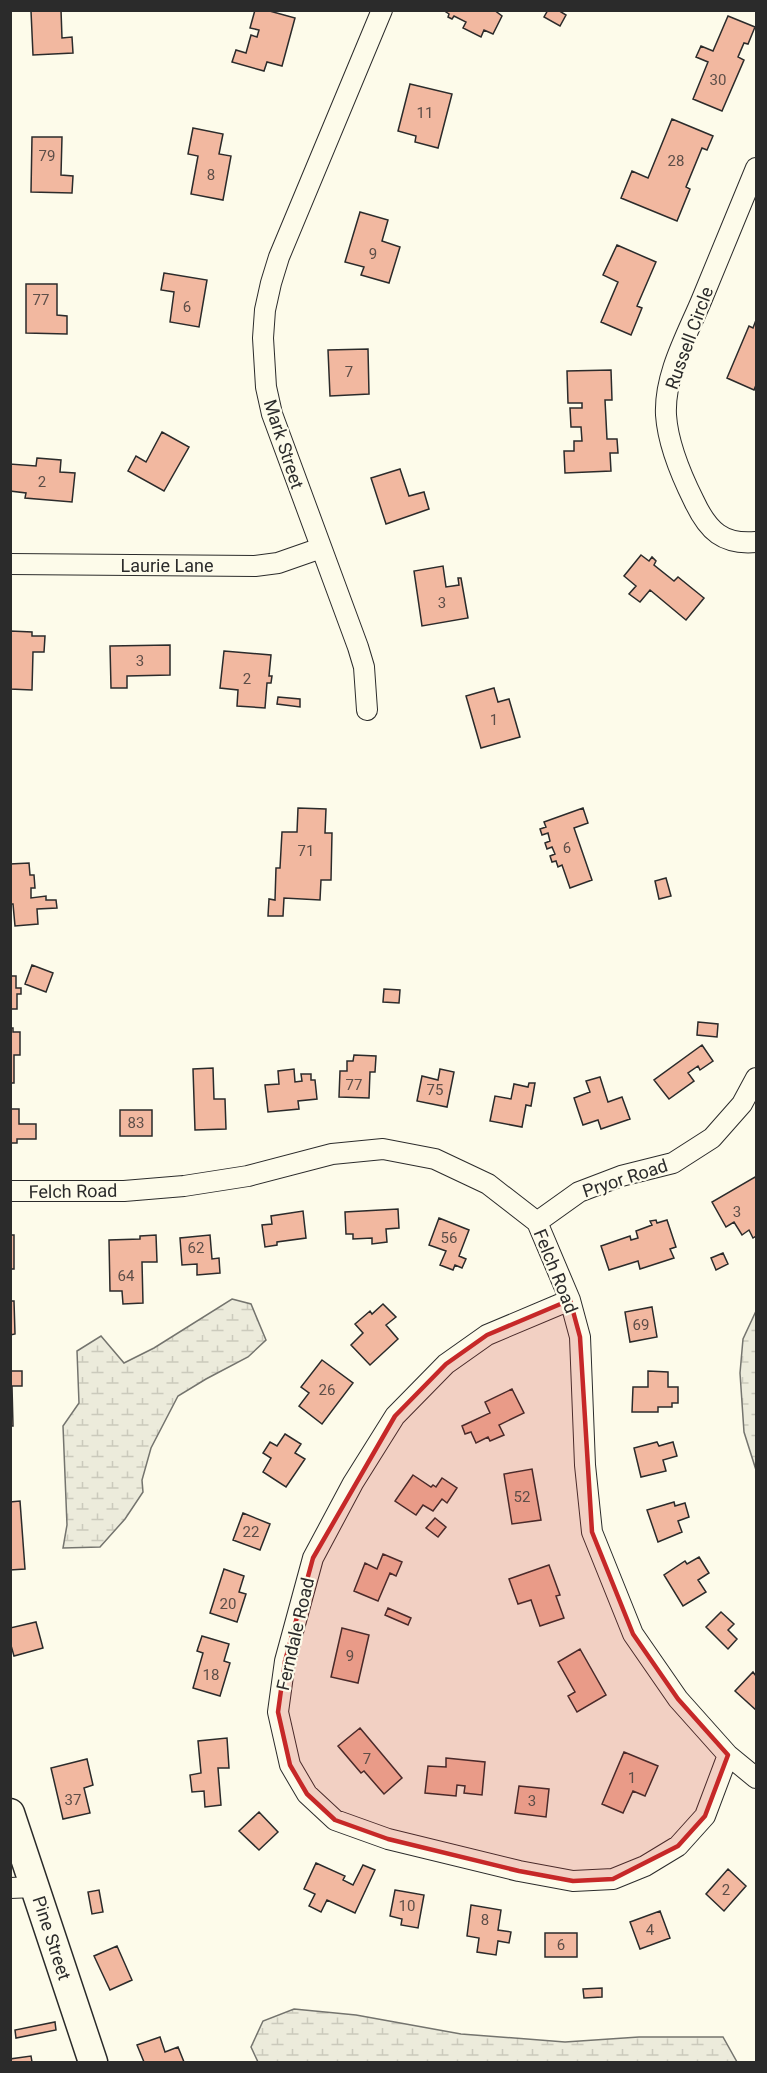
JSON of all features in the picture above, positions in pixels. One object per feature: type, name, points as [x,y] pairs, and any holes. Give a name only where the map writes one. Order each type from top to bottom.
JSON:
[{"type":"main road","name":"Pine Street","points":[[10,1813],[23,1888],[93,2062]]},
{"type":"street","name":"Mark Street","points":[[367,710],[364,667],[272,414],[266,387],[263,338],[265,310],[279,257],[382,10]]},
{"type":"street","name":"Russell Circle","points":[[756,168],[679,354],[667,395],[666,414],[668,433],[674,453],[700,514],[711,529],[726,540],[741,543],[756,542]]},
{"type":"street","name":"Laurie Lane","points":[[10,564],[255,566],[278,563],[321,548]]},
{"type":"street","name":"Pryor Road","points":[[537,1222],[579,1192],[621,1176],[673,1163],[712,1138],[742,1104],[756,1078]]},
{"type":"street","name":"Felch Road","points":[[10,1191],[124,1191],[184,1186],[248,1176],[332,1154],[383,1149],[435,1159],[488,1184],[537,1222],[570,1300],[580,1337],[585,1465],[592,1532],[633,1634],[678,1699],[728,1755],[756,1778]]},
{"type":"street","name":"Ferndale Road","points":[[570,1300],[487,1335],[446,1364],[394,1416],[353,1483],[313,1558],[285,1661],[278,1712],[290,1765],[307,1794],[335,1820],[388,1839],[519,1871],[573,1881],[613,1879],[645,1866],[678,1846],[705,1816],[728,1755]]},
{"type":"highlighted area","points":[[570,1300],[580,1337],[592,1532],[633,1634],[678,1699],[728,1755],[705,1816],[678,1846],[613,1879],[573,1881],[519,1871],[388,1839],[335,1820],[307,1794],[290,1765],[278,1712],[285,1661],[313,1558],[395,1416],[446,1364],[487,1335]]},
{"type":"green space","points":[[232,1299],[251,1304],[266,1340],[248,1357],[178,1396],[151,1448],[142,1480],[143,1492],[125,1519],[100,1547],[63,1548],[67,1525],[63,1426],[79,1403],[77,1351],[101,1336],[124,1363],[154,1348]]},
{"type":"green space","points":[[756,1311],[756,1470],[744,1432],[740,1373],[743,1339]]},
{"type":"green space","points":[[294,2009],[356,2015],[461,2034],[565,2042],[639,2037],[723,2037],[737,2062],[258,2062],[251,2047],[263,2021]]},
{"type":"building","points":[[61,10],[62,38],[72,37],[73,53],[33,55],[31,11]]},
{"type":"building","points":[[255,10],[266,10],[295,18],[282,66],[267,62],[264,71],[232,62],[236,50],[246,53],[251,35],[257,37],[259,30],[250,28]]},
{"type":"building","points":[[443,10],[494,10],[502,16],[493,34],[484,30],[481,37],[463,28],[466,22],[454,16],[452,19],[448,17],[449,14]]},
{"type":"building","points":[[548,10],[558,10],[566,15],[560,26],[544,17]]},
{"type":"building","points":[[728,16],[755,27],[748,44],[744,43],[738,57],[744,60],[722,111],[693,99],[708,62],[696,57],[701,46],[713,51]]},
{"type":"building","points":[[410,84],[452,94],[438,148],[415,142],[416,136],[398,131]]},
{"type":"building","points":[[672,119],[713,136],[707,150],[702,148],[686,187],[690,189],[677,221],[621,198],[632,171],[648,178]]},
{"type":"building","points":[[193,128],[223,134],[219,154],[231,156],[223,200],[191,194],[198,156],[188,154]]},
{"type":"building","points":[[32,137],[62,137],[61,175],[73,176],[72,193],[31,192]]},
{"type":"building","points":[[360,212],[388,220],[382,241],[400,247],[389,283],[361,275],[364,267],[345,262]]},
{"type":"building","points":[[617,245],[656,262],[637,306],[642,308],[631,335],[601,322],[618,282],[603,275]]},
{"type":"building","points":[[164,273],[207,280],[199,327],[170,322],[174,292],[161,290]]},
{"type":"building","points":[[26,284],[57,284],[57,315],[67,316],[67,334],[26,333]]},
{"type":"building","points":[[756,320],[756,385],[754,390],[727,378],[749,326],[753,328]]},
{"type":"building","points":[[368,349],[369,394],[330,396],[328,350]]},
{"type":"building","points":[[611,370],[612,400],[605,400],[607,439],[617,439],[618,453],[610,453],[611,471],[565,473],[564,451],[574,451],[574,441],[582,441],[581,427],[571,427],[570,408],[582,408],[582,403],[568,403],[567,371]]},
{"type":"building","points":[[162,432],[189,447],[164,491],[128,471],[136,456],[146,462]]},
{"type":"building","points":[[37,458],[61,460],[60,472],[75,473],[72,502],[25,498],[26,493],[10,491],[10,464],[36,466]]},
{"type":"building","points":[[400,469],[409,496],[424,492],[429,509],[386,524],[371,478]]},
{"type":"building","points":[[641,555],[649,561],[652,557],[656,561],[654,565],[674,581],[678,577],[704,598],[686,620],[650,590],[640,602],[629,594],[636,586],[624,576]]},
{"type":"building","points":[[443,566],[446,587],[459,585],[458,578],[461,578],[468,618],[422,626],[414,571]]},
{"type":"building","points":[[10,631],[32,632],[32,636],[45,636],[44,652],[33,652],[32,690],[10,689]]},
{"type":"building","points":[[170,645],[170,675],[127,676],[127,688],[111,688],[110,646]]},
{"type":"building","points":[[224,651],[271,655],[269,676],[272,676],[271,683],[267,683],[265,708],[237,706],[238,690],[220,688]]},
{"type":"building","points":[[494,688],[498,702],[509,699],[520,737],[481,748],[466,696]]},
{"type":"building","points":[[278,697],[300,699],[300,707],[277,704]]},
{"type":"building","points":[[298,808],[326,809],[325,833],[332,833],[331,880],[321,880],[320,900],[284,898],[283,916],[268,916],[269,899],[275,900],[276,868],[280,868],[282,832],[297,832]]},
{"type":"building","points":[[583,808],[588,823],[574,828],[592,880],[570,888],[562,865],[558,867],[556,861],[552,862],[550,856],[555,854],[552,847],[547,849],[545,843],[550,841],[548,833],[542,835],[540,829],[546,827],[544,822]]},
{"type":"building","points":[[29,863],[30,875],[34,875],[35,888],[31,888],[31,898],[46,896],[46,900],[56,900],[57,908],[37,909],[38,924],[15,926],[13,904],[10,904],[10,864]]},
{"type":"building","points":[[666,878],[671,896],[659,899],[655,881]]},
{"type":"building","points":[[32,965],[53,973],[46,992],[25,984]]},
{"type":"building","points":[[10,976],[16,976],[16,988],[21,988],[21,994],[17,994],[17,1009],[10,1009]]},
{"type":"building","points":[[384,989],[400,990],[399,1003],[383,1002]]},
{"type":"building","points":[[698,1022],[718,1024],[717,1037],[697,1035]]},
{"type":"building","points":[[10,1028],[13,1028],[13,1032],[20,1032],[20,1055],[14,1055],[14,1083],[10,1083]]},
{"type":"building","points":[[702,1045],[713,1061],[700,1070],[698,1066],[688,1073],[694,1081],[669,1099],[654,1080]]},
{"type":"building","points":[[354,1055],[376,1056],[375,1072],[370,1072],[369,1098],[339,1097],[340,1071],[347,1071],[347,1061],[353,1061]]},
{"type":"building","points":[[213,1068],[214,1099],[225,1099],[226,1129],[195,1130],[193,1069]]},
{"type":"building","points":[[294,1069],[295,1082],[302,1081],[301,1074],[311,1074],[311,1080],[315,1080],[317,1099],[298,1101],[299,1109],[268,1112],[265,1085],[279,1084],[278,1071]]},
{"type":"building","points":[[440,1069],[454,1072],[447,1107],[417,1101],[422,1076],[438,1080]]},
{"type":"building","points":[[600,1077],[608,1102],[622,1097],[630,1119],[601,1129],[598,1120],[583,1125],[574,1098],[590,1092],[586,1081]]},
{"type":"building","points":[[529,1083],[535,1083],[531,1106],[526,1105],[522,1127],[490,1121],[495,1096],[511,1099],[514,1084],[528,1087]]},
{"type":"building","points":[[10,1109],[19,1109],[19,1124],[36,1124],[36,1139],[17,1139],[17,1143],[10,1143]]},
{"type":"building","points":[[120,1110],[152,1110],[152,1136],[120,1136]]},
{"type":"building","points":[[755,1177],[756,1236],[753,1238],[749,1230],[742,1235],[734,1222],[726,1227],[712,1202]]},
{"type":"building","points":[[398,1209],[399,1228],[386,1229],[387,1242],[372,1244],[372,1238],[353,1239],[353,1234],[346,1234],[345,1212]]},
{"type":"building","points":[[303,1211],[306,1238],[277,1242],[277,1245],[265,1247],[262,1225],[272,1224],[271,1216]]},
{"type":"building","points":[[439,1218],[469,1230],[459,1256],[466,1259],[462,1268],[455,1265],[453,1270],[440,1265],[446,1251],[429,1245]]},
{"type":"building","points":[[656,1220],[657,1223],[667,1220],[676,1247],[670,1249],[674,1258],[640,1269],[638,1261],[609,1270],[601,1246],[630,1236],[631,1240],[638,1238],[636,1231],[652,1225],[650,1221]]},
{"type":"building","points":[[10,1235],[14,1235],[14,1269],[10,1269]]},
{"type":"building","points":[[156,1235],[157,1262],[142,1262],[143,1303],[123,1304],[122,1291],[110,1291],[109,1240],[140,1239],[140,1236]]},
{"type":"building","points":[[210,1235],[212,1259],[219,1258],[220,1273],[197,1275],[197,1264],[182,1265],[180,1238]]},
{"type":"building","points":[[723,1253],[728,1264],[716,1270],[711,1258]]},
{"type":"building","points":[[10,1301],[14,1301],[15,1334],[10,1335]]},
{"type":"building","points":[[383,1304],[396,1317],[386,1325],[398,1339],[370,1365],[351,1345],[363,1333],[355,1324],[370,1311],[372,1314]]},
{"type":"building","points":[[652,1307],[657,1337],[630,1342],[625,1312]]},
{"type":"building","points":[[322,1360],[353,1383],[322,1424],[299,1406],[309,1393],[301,1387]]},
{"type":"building","points":[[10,1371],[22,1371],[22,1386],[12,1386],[13,1426],[10,1426]]},
{"type":"building","points":[[648,1371],[668,1372],[668,1387],[678,1387],[678,1403],[672,1403],[672,1407],[658,1407],[658,1412],[632,1412],[633,1387],[648,1387]]},
{"type":"building","points":[[512,1389],[524,1413],[499,1425],[504,1435],[490,1441],[488,1437],[476,1443],[471,1432],[465,1434],[462,1426],[490,1413],[485,1402]]},
{"type":"building","points":[[285,1434],[301,1444],[295,1453],[305,1459],[286,1487],[263,1472],[271,1458],[263,1453],[270,1442],[277,1446]]},
{"type":"building","points":[[657,1442],[659,1446],[673,1442],[677,1456],[663,1460],[666,1471],[641,1477],[634,1448]]},
{"type":"building","points":[[532,1469],[541,1520],[512,1524],[504,1474]]},
{"type":"building","points":[[413,1475],[431,1487],[433,1485],[436,1487],[442,1478],[457,1488],[447,1503],[442,1499],[433,1511],[423,1505],[416,1515],[395,1501]]},
{"type":"building","points":[[20,1501],[25,1569],[10,1570],[10,1502]]},
{"type":"building","points":[[674,1502],[675,1506],[685,1503],[689,1517],[678,1521],[682,1532],[658,1542],[647,1510]]},
{"type":"building","points":[[243,1513],[270,1524],[260,1550],[233,1540]]},
{"type":"building","points":[[435,1518],[446,1527],[438,1537],[426,1528]]},
{"type":"building","points":[[383,1554],[402,1562],[396,1576],[390,1573],[378,1601],[354,1591],[365,1563],[377,1569]]},
{"type":"building","points":[[699,1557],[709,1573],[698,1580],[706,1592],[683,1606],[664,1575],[685,1561],[687,1564]]},
{"type":"building","points":[[549,1565],[560,1595],[556,1596],[564,1618],[540,1626],[531,1600],[518,1604],[509,1579]]},
{"type":"building","points":[[224,1569],[244,1576],[239,1592],[246,1594],[237,1622],[210,1613]]},
{"type":"building","points":[[388,1608],[411,1618],[408,1625],[385,1615]]},
{"type":"building","points":[[721,1612],[734,1624],[728,1630],[737,1639],[728,1649],[706,1627]]},
{"type":"building","points":[[36,1622],[43,1648],[14,1656],[10,1642],[10,1628]]},
{"type":"building","points":[[342,1628],[369,1635],[358,1683],[331,1677]]},
{"type":"building","points":[[202,1636],[229,1644],[224,1661],[230,1663],[220,1696],[193,1688],[203,1653],[197,1651]]},
{"type":"building","points":[[580,1649],[606,1695],[577,1712],[568,1696],[575,1692],[558,1662]]},
{"type":"building","points":[[753,1672],[756,1676],[756,1710],[735,1691]]},
{"type":"building","points":[[360,1728],[402,1778],[384,1794],[364,1771],[361,1773],[338,1746]]},
{"type":"building","points":[[227,1738],[229,1768],[218,1768],[221,1805],[205,1807],[204,1791],[192,1792],[190,1775],[201,1773],[198,1741]]},
{"type":"building","points":[[624,1752],[658,1766],[645,1796],[633,1791],[623,1813],[602,1804]]},
{"type":"building","points":[[446,1758],[485,1762],[482,1795],[464,1793],[465,1786],[457,1785],[456,1796],[425,1793],[428,1766],[446,1767]]},
{"type":"building","points":[[87,1759],[93,1785],[84,1788],[90,1813],[63,1819],[51,1768]]},
{"type":"building","points":[[519,1786],[549,1789],[546,1817],[515,1813]]},
{"type":"building","points":[[259,1812],[278,1832],[259,1850],[239,1831]]},
{"type":"building","points":[[316,1863],[345,1876],[343,1880],[353,1885],[363,1865],[375,1870],[355,1913],[327,1900],[321,1912],[309,1906],[315,1894],[304,1889]]},
{"type":"building","points":[[728,1869],[746,1886],[724,1911],[706,1894]]},
{"type":"building","points":[[99,1890],[103,1912],[92,1914],[88,1892]]},
{"type":"building","points":[[395,1890],[424,1895],[418,1928],[401,1925],[402,1919],[390,1916]]},
{"type":"building","points":[[471,1905],[501,1910],[498,1930],[511,1932],[509,1943],[498,1941],[496,1955],[477,1952],[479,1938],[467,1936]]},
{"type":"building","points":[[660,1911],[670,1938],[640,1949],[630,1922]]},
{"type":"building","points":[[545,1933],[577,1933],[577,1957],[545,1957]]},
{"type":"building","points":[[117,1946],[132,1980],[110,1990],[94,1956]]},
{"type":"building","points":[[602,1988],[602,1997],[584,1998],[583,1989]]},
{"type":"building","points":[[55,2022],[56,2030],[16,2038],[15,2030]]},
{"type":"building","points":[[160,2037],[165,2052],[178,2047],[184,2062],[144,2062],[137,2045]]},
{"type":"building","points":[[31,2056],[32,2062],[10,2062],[10,2059]]}]
